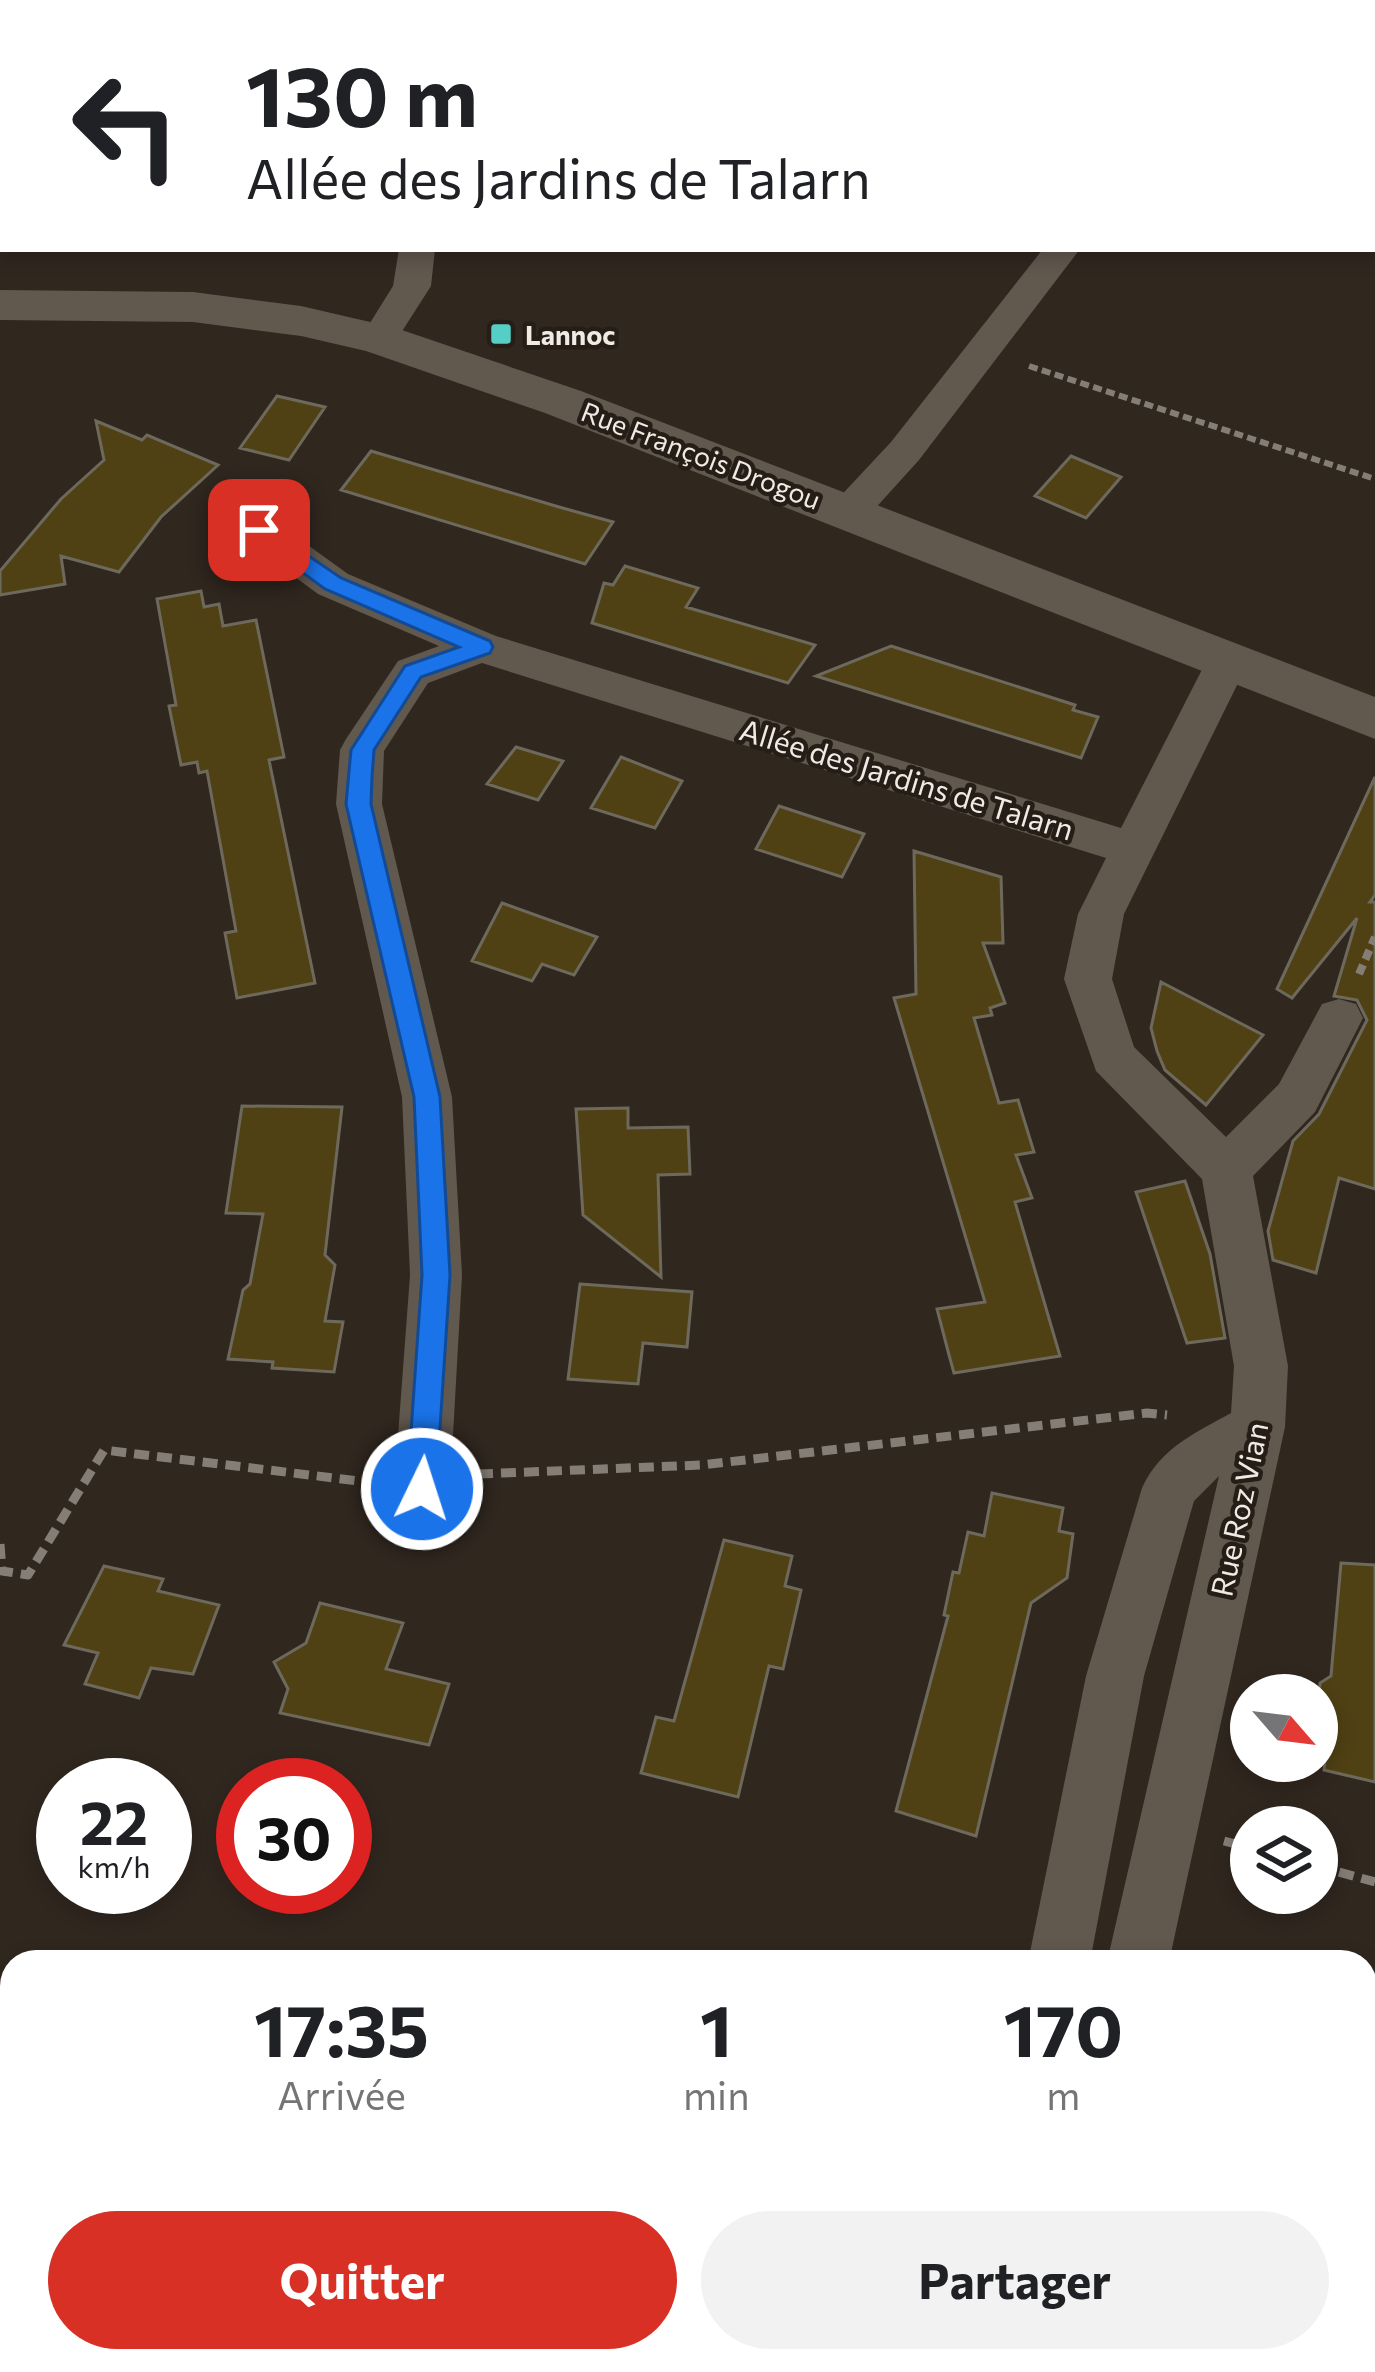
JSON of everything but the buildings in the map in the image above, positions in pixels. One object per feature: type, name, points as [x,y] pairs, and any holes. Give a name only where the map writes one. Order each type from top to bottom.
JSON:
[{"type":"street","points":[[379,339],[412,286],[417,252]]},
{"type":"street","points":[[848,513],[905,451],[1060,252]]},
{"type":"street","name":"Rue François Drogou","points":[[0,305],[194,308],[301,322],[379,339],[563,402],[1375,719]]},
{"type":"street","name":"Allée des Jardins de Talarn","points":[[259,530],[333,584],[482,647],[1132,849]]},
{"type":"street","points":[[422,1482],[436,1275],[427,1097],[358,804],[362,750],[413,672],[482,647]]},
{"type":"street","points":[[1226,663],[1101,914],[1088,979],[1113,1057],[1226,1170],[1297,1098],[1339,1018]]},
{"type":"street","name":"Rue Roz Vian","points":[[1141,1950],[1258,1427],[1262,1366],[1226,1170]]},
{"type":"street","points":[[1061,1950],[1115,1676],[1169,1488],[1198,1459],[1258,1427]]},
{"type":"path","points":[[983,352],[1375,479]]},
{"type":"path","points":[[0,1544],[2,1571],[28,1574],[58,1542],[79,1485],[104,1450],[422,1482],[702,1465],[1148,1413],[1258,1427]]},
{"type":"path","points":[[1338,1872],[1375,1882]]},
{"type":"place","name":"Lannoc","points":[[501,334]]},
{"type":"route","points":[[259,530],[333,584],[482,647],[413,672],[362,750],[358,804],[427,1097],[436,1275],[422,1489]]}]
